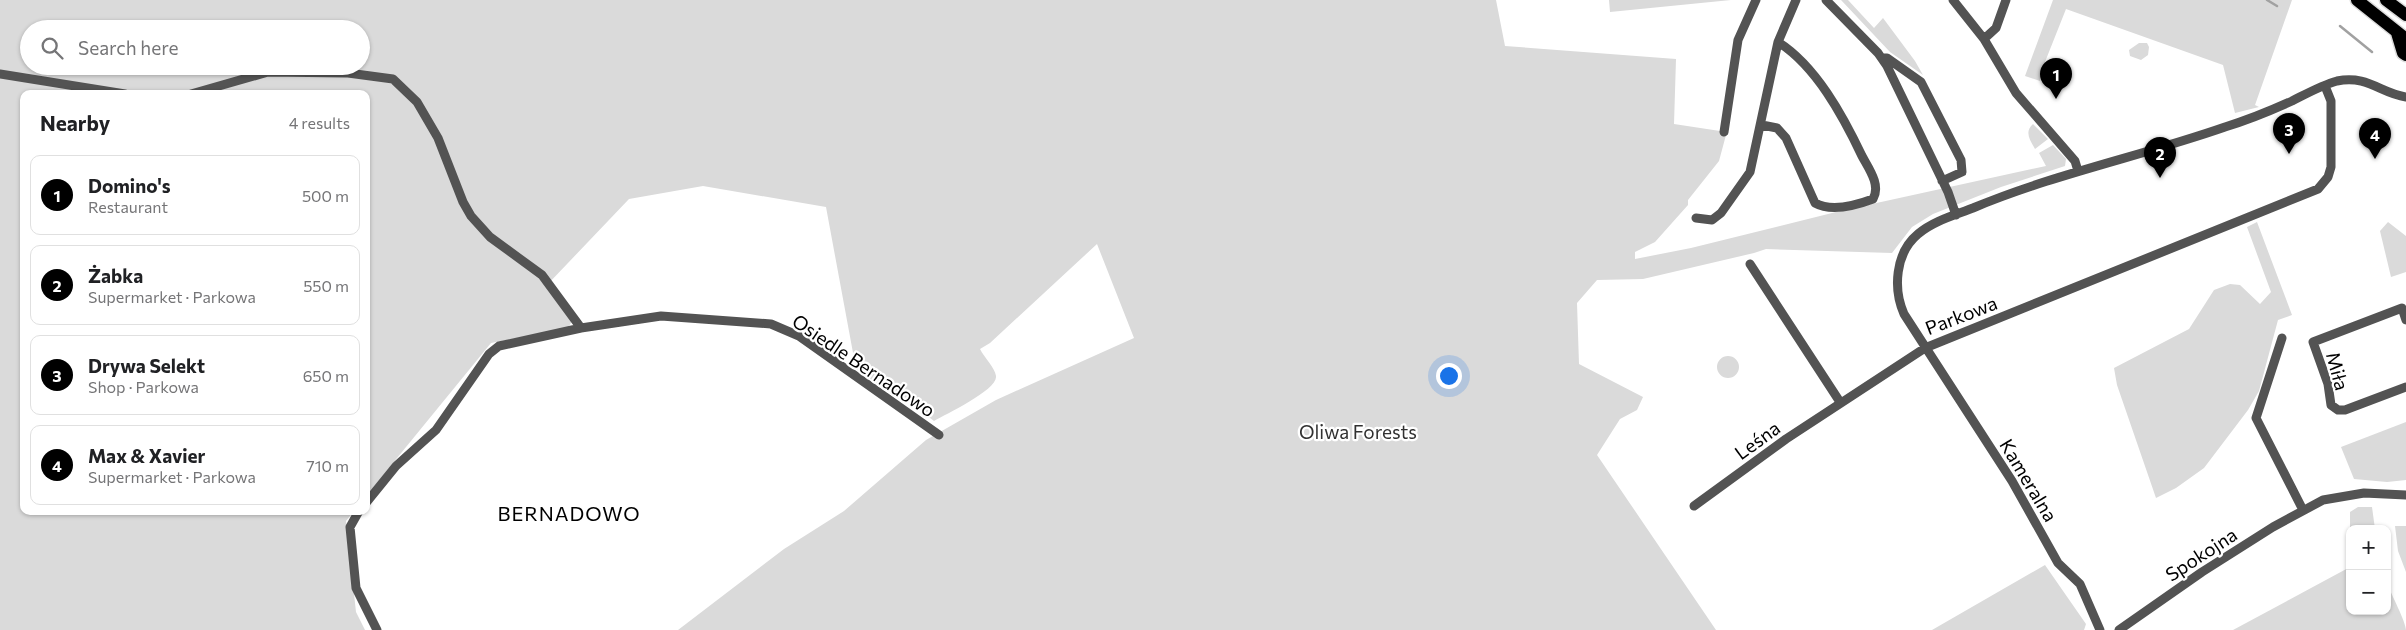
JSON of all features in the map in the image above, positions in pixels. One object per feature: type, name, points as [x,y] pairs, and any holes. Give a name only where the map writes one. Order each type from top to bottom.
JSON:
[{"type":"main road","points":[[2357,0],[2402,36],[2403,53],[2406,55]]},
{"type":"main road","points":[[2386,0],[2406,16]]},
{"type":"street","points":[[1724,132],[1735,70],[1738,40],[1756,0]]},
{"type":"street","points":[[1696,218],[1712,220],[1720,213],[1750,172],[1762,125],[1778,42],[1796,0]]},
{"type":"street","points":[[1826,0],[1882,58],[1942,181],[1956,215]]},
{"type":"street","points":[[1953,0],[1984,40],[2016,93],[2075,161],[2078,171]]},
{"type":"street","points":[[1984,40],[1996,28],[2006,0]]},
{"type":"street","points":[[1762,125],[1777,128],[1786,138],[1815,203],[1820,206],[1837,208],[1873,199],[1876,185],[1842,116],[1818,81],[1788,48],[1778,42]]},
{"type":"street","points":[[1882,58],[1886,58],[1921,82],[1961,160],[1962,172],[1942,181]]},
{"type":"street","points":[[0,74],[100,90]]},
{"type":"street","points":[[205,90],[258,75]]},
{"type":"street","points":[[368,75],[393,79],[417,102],[438,138],[463,202],[471,216],[490,237],[542,275],[581,328]]},
{"type":"street","name":"Parkowa","points":[[2325,86],[2331,101],[2331,167],[2328,177],[2318,189],[1924,348],[1900,305],[1897,280],[1906,249],[1917,234],[1940,221],[2009,194],[2078,171],[2222,128],[2269,111],[2325,86],[2337,81],[2362,81],[2406,97]]},
{"type":"street","points":[[1750,264],[1840,402]]},
{"type":"street","name":"Miła","points":[[2406,320],[2402,308],[2313,342],[2328,384],[2331,405],[2338,410],[2345,410],[2406,387]]},
{"type":"street","name":"Osiedle Bernadowo","points":[[370,498],[396,466],[436,430],[489,354],[499,346],[510,342],[581,328],[661,316],[772,324],[799,336],[940,435]]},
{"type":"street","points":[[2282,338],[2256,418],[2302,510]]},
{"type":"street","name":"Leśna","points":[[1694,506],[1840,402],[1924,348]]},
{"type":"street","name":"Kameralna","points":[[1924,348],[2012,481],[2058,563],[2080,584],[2100,630]]},
{"type":"street","name":"Spokojna","points":[[2119,630],[2202,572],[2302,510],[2323,500],[2352,494],[2406,495]]},
{"type":"street","points":[[357,515],[350,527],[356,588],[377,630]]},
{"type":"green space","name":"Oliwa Forests","points":[[0,0],[1496,0],[1505,46],[1676,59],[1674,124],[1720,131],[1726,135],[1719,161],[1688,200],[1688,205],[1655,242],[1635,252],[1635,259],[1691,248],[1840,211],[2046,166],[2039,153],[2053,145],[2066,159],[2065,166],[2001,187],[1933,214],[1912,227],[1892,253],[1766,249],[1643,279],[1597,280],[1577,303],[1579,364],[1643,397],[1637,410],[1620,419],[1597,455],[1716,630],[678,630],[784,549],[844,511],[926,440],[996,400],[1134,338],[1097,244],[990,343],[980,349],[996,376],[989,388],[934,421],[909,402],[904,402],[856,369],[826,207],[703,186],[629,199],[547,285],[572,321],[568,328],[491,343],[370,491],[370,90],[20,90],[20,515],[351,515],[346,521],[356,612],[365,630],[0,630]]},
{"type":"green space","points":[[1609,0],[1731,0],[1610,12]]},
{"type":"green space","points":[[1841,0],[1848,0],[1874,28],[1883,18],[1923,75],[1890,52]]},
{"type":"green space","points":[[2053,0],[2292,0],[2255,105],[2259,107],[2235,113],[2223,65],[2066,9],[2043,67],[2040,81],[2025,76]]},
{"type":"green space","points":[[2139,43],[2147,43],[2149,47],[2148,55],[2141,60],[2130,56],[2129,50]]},
{"type":"green space","points":[[2033,124],[2048,139],[2035,149],[2028,133]]},
{"type":"green space","points":[[2257,222],[2292,315],[2278,320],[2259,391],[2248,410],[2204,468],[2176,488],[2156,498],[2117,385],[2114,368],[2189,329],[2214,290],[2230,284],[2240,285],[2260,304],[2271,292],[2247,227]]},
{"type":"green space","points":[[2388,222],[2406,236],[2406,272],[2391,277],[2380,231]]},
{"type":"green space","points":[[1728,356],[1736,359],[1739,367],[1736,375],[1728,378],[1720,375],[1717,367],[1720,359]]},
{"type":"green space","points":[[2406,422],[2406,480],[2387,482],[2354,479],[2341,447]]},
{"type":"green space","points":[[2358,507],[2372,507],[2374,525],[2350,525],[2350,512]]},
{"type":"green space","points":[[2395,526],[2406,526],[2406,572],[2398,551]]},
{"type":"green space","points":[[2045,565],[2086,624],[2084,630],[1932,630]]},
{"type":"green space","points":[[2346,569],[2346,615],[2391,615],[2391,592],[2406,630],[2233,630]]},
{"type":"waterway","points":[[2267,0],[2277,6]]},
{"type":"waterway","points":[[2340,26],[2372,52]]},
{"type":"place","name":"Domino's","points":[[2056,99]]},
{"type":"place","name":"Drywa Selekt","points":[[2289,154]]},
{"type":"place","name":"Max & Xavier","points":[[2375,159]]},
{"type":"place","name":"Żabka","points":[[2160,178]]},
{"type":"district","name":"BERNADOWO","points":[[569,513]]}]
